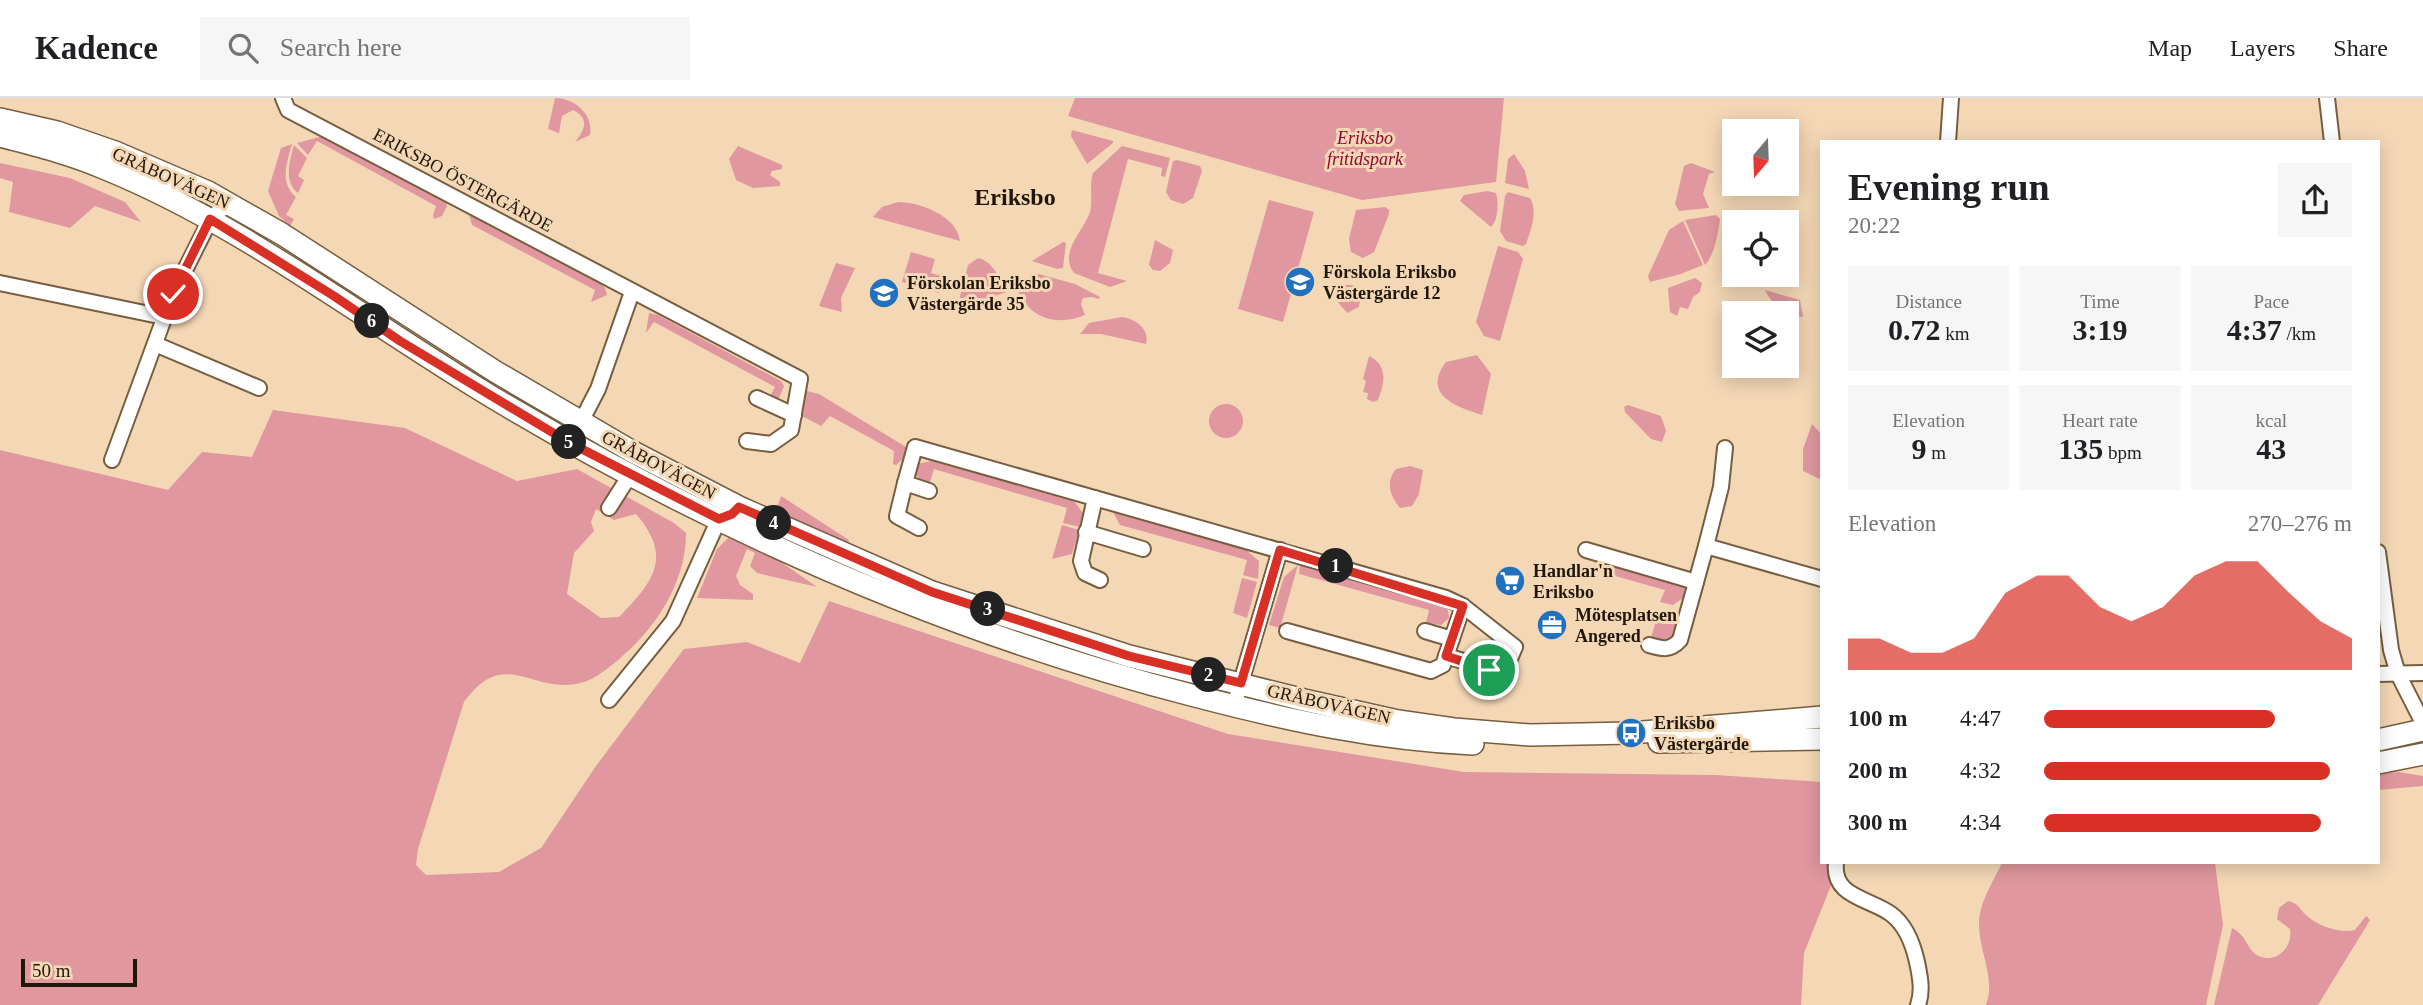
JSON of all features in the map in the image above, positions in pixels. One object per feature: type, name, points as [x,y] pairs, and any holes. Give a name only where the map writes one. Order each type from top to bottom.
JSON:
[{"type":"main road","name":"GRÅBOVÄGEN","points":[[0,119],[57,132],[116,152],[232,205],[580,423],[739,507],[932,592],[1129,656],[1398,721],[1454,729],[1530,735],[1631,733],[1820,717]]},
{"type":"main road","name":"GRÅBOVÄGEN","points":[[0,136],[99,166],[210,219],[334,296],[400,341],[570,443],[630,475],[873,590],[1011,642],[1158,687],[1234,706],[1322,726],[1436,743],[1551,744],[1820,739]]},
{"type":"main road","points":[[2380,740],[2423,730]]},
{"type":"main road","points":[[2380,763],[2423,754]]},
{"type":"street","name":"ERIKSBO ÖSTERGÄRDE","points":[[283,98],[288,110],[800,379],[791,430],[771,444],[747,441]]},
{"type":"street","points":[[1948,140],[1951,98]]},
{"type":"street","points":[[2327,98],[2332,140]]},
{"type":"street","points":[[112,460],[164,317],[210,219],[220,210],[232,205]]},
{"type":"street","points":[[0,283],[164,317]]},
{"type":"street","points":[[570,443],[598,389],[632,292]]},
{"type":"street","points":[[155,344],[259,388]]},
{"type":"street","points":[[757,398],[794,415]]},
{"type":"street","points":[[919,528],[897,516],[915,447],[1280,550],[1463,606],[1516,647],[1506,668],[1498,671],[1446,656]]},
{"type":"street","points":[[1649,645],[1673,648],[1680,640],[1721,486],[1725,448]]},
{"type":"street","points":[[609,508],[630,475]]},
{"type":"street","points":[[905,483],[929,491]]},
{"type":"street","points":[[1095,499],[1081,561],[1085,573],[1100,580]]},
{"type":"street","points":[[609,700],[673,621],[719,519],[732,514],[739,507]]},
{"type":"street","points":[[1086,533],[1143,550]]},
{"type":"street","points":[[1706,546],[1820,578]]},
{"type":"street","points":[[1234,706],[1280,550]]},
{"type":"street","points":[[1586,550],[1696,582]]},
{"type":"street","points":[[2380,567],[2391,650],[2398,674],[2423,723]]},
{"type":"street","points":[[1287,631],[1432,671],[1443,665],[1463,606]]},
{"type":"street","points":[[1425,631],[1452,639]]},
{"type":"street","points":[[2380,674],[2423,673]]},
{"type":"street","points":[[1836,864],[1835,873],[1843,889],[1891,914],[1912,942],[1921,984],[1918,1005]]},
{"type":"green space","points":[[555,98],[569,101],[582,109],[589,121],[590,135],[575,142],[581,133],[584,120],[573,110],[562,116],[559,133],[548,129]]},
{"type":"green space","name":"Eriksbo fritidspark","points":[[1075,98],[1504,98],[1496,182],[1362,200],[1068,116]]},
{"type":"green space","points":[[1072,130],[1113,143],[1087,164],[1071,136]]},
{"type":"green space","points":[[323,136],[445,200],[447,206],[442,216],[434,219],[436,206],[317,141],[308,155],[297,143]]},
{"type":"green space","points":[[292,144],[286,172],[288,185],[296,197],[286,215],[294,219],[290,226],[279,216],[268,191],[281,148]]},
{"type":"green space","points":[[294,145],[307,158],[298,176],[304,180],[298,193],[289,177]]},
{"type":"green space","points":[[738,146],[782,165],[782,169],[772,171],[770,175],[780,182],[780,186],[753,188],[736,180],[729,159]]},
{"type":"green space","points":[[1122,146],[1170,158],[1165,177],[1161,176],[1162,168],[1128,159],[1098,273],[1127,281],[1110,287],[1074,273],[1069,257],[1070,249],[1090,212],[1093,173]]},
{"type":"green space","points":[[1514,154],[1525,171],[1529,189],[1505,183],[1508,159]]},
{"type":"green space","points":[[1173,161],[1200,166],[1202,171],[1193,198],[1183,204],[1171,200],[1166,192]]},
{"type":"green space","points":[[0,163],[70,178],[125,202],[141,222],[95,206],[70,228],[9,212],[13,182],[0,178]]},
{"type":"green space","points":[[1691,163],[1715,172],[1709,174],[1703,194],[1709,208],[1679,211],[1675,204],[1684,166]]},
{"type":"green space","points":[[1487,191],[1496,193],[1497,202],[1496,216],[1491,227],[1460,201],[1464,195]]},
{"type":"green space","points":[[1508,192],[1530,198],[1532,203],[1532,227],[1523,246],[1506,241],[1500,231],[1505,196]]},
{"type":"green space","points":[[1269,200],[1314,212],[1283,322],[1238,309]]},
{"type":"green space","points":[[898,202],[936,212],[952,224],[960,241],[873,217],[882,207]]},
{"type":"green space","points":[[1385,207],[1389,214],[1374,252],[1363,258],[1351,252],[1349,239],[1356,210]]},
{"type":"green space","points":[[469,214],[599,282],[607,295],[591,302],[595,290],[472,225]]},
{"type":"green space","points":[[1716,215],[1720,219],[1717,237],[1705,265],[1685,220]]},
{"type":"green space","points":[[1683,221],[1703,265],[1650,282],[1648,276],[1669,230]]},
{"type":"green space","points":[[1155,240],[1173,250],[1170,263],[1160,271],[1153,270],[1149,265]]},
{"type":"green space","points":[[1063,242],[1066,243],[1063,268],[1057,269],[1032,261]]},
{"type":"green space","points":[[1498,246],[1518,252],[1523,259],[1500,341],[1484,336],[1476,322]]},
{"type":"green space","points":[[911,252],[935,259],[931,273],[944,277],[939,293],[902,282]]},
{"type":"green space","points":[[978,258],[992,267],[1007,292],[957,308],[968,265]]},
{"type":"green space","points":[[836,263],[855,268],[841,298],[842,312],[819,306]]},
{"type":"green space","points":[[1035,273],[1075,284],[1100,297],[1083,298],[1081,304],[1085,315],[1074,319],[1053,320],[1044,317],[1028,307],[1017,289]]},
{"type":"green space","points":[[1695,278],[1702,283],[1700,292],[1693,297],[1688,309],[1680,307],[1677,316],[1670,312],[1668,288]]},
{"type":"green space","points":[[1345,285],[1354,285],[1361,292],[1359,307],[1347,313],[1337,301]]},
{"type":"green space","points":[[1765,290],[1800,300],[1803,317],[1799,316],[1799,301],[1771,300]]},
{"type":"green space","points":[[649,313],[658,315],[781,381],[784,386],[779,398],[769,398],[775,387],[654,322],[646,333]]},
{"type":"green space","points":[[1122,317],[1132,320],[1144,329],[1146,344],[1101,334],[1080,334],[1089,323]]},
{"type":"green space","points":[[1477,355],[1491,374],[1482,415],[1445,398],[1438,383],[1439,373],[1446,362]]},
{"type":"green space","points":[[1369,356],[1379,364],[1383,375],[1378,400],[1373,402],[1367,399],[1368,393],[1363,392],[1366,381],[1363,379]]},
{"type":"green space","points":[[803,390],[819,394],[906,447],[904,458],[896,465],[893,464],[894,451],[830,416],[821,426],[800,415]]},
{"type":"green space","points":[[1226,404],[1238,409],[1243,421],[1238,433],[1226,438],[1214,433],[1209,421],[1214,409]]},
{"type":"green space","points":[[1628,405],[1661,416],[1666,431],[1662,442],[1651,439],[1625,412],[1624,407]]},
{"type":"green space","points":[[273,410],[405,428],[517,481],[577,469],[674,523],[686,533],[681,570],[666,604],[644,635],[607,669],[576,684],[560,685],[518,675],[492,677],[478,686],[464,702],[418,849],[416,865],[426,875],[499,872],[541,848],[596,766],[684,649],[747,642],[800,663],[829,601],[1228,734],[1464,772],[1716,775],[1820,782],[1820,864],[1840,864],[1804,953],[1801,1005],[0,1005],[0,450],[168,490],[202,452],[252,457]],"holes":[[[596,509],[614,520],[636,514],[654,543],[655,568],[642,592],[619,617],[601,618],[567,594],[574,553],[594,531],[591,522]]]},
{"type":"green space","points":[[1812,424],[1820,433],[1820,479],[1803,471],[1803,449]]},
{"type":"green space","points":[[931,461],[1074,501],[1083,513],[1080,527],[1063,523],[1067,508],[934,469],[929,485],[915,474],[917,464]]},
{"type":"green space","points":[[1410,466],[1423,470],[1419,494],[1412,506],[1400,508],[1391,494],[1391,479],[1396,469]]},
{"type":"green space","points":[[781,496],[849,540],[848,543],[775,515]]},
{"type":"green space","points":[[1113,512],[1245,549],[1259,561],[1258,579],[1243,575],[1247,560],[1120,525]]},
{"type":"green space","points":[[1062,525],[1079,530],[1072,554],[1052,559]]},
{"type":"green space","points":[[729,537],[775,558],[817,587],[757,573],[750,566],[755,553],[747,549],[736,576],[740,585],[753,594],[753,600],[697,598],[717,549]]},
{"type":"green space","points":[[1603,563],[1675,582],[1685,588],[1683,598],[1673,605],[1660,602],[1665,590],[1597,571]]},
{"type":"green space","points":[[1298,565],[1280,628],[1269,625],[1284,577]]},
{"type":"green space","points":[[1300,565],[1443,604],[1448,610],[1449,618],[1441,625],[1426,623],[1429,610],[1299,574]]},
{"type":"green space","points":[[1242,578],[1257,582],[1247,618],[1233,613]]},
{"type":"green space","points":[[1658,614],[1676,621],[1673,637],[1668,642],[1650,641]]},
{"type":"green space","points":[[2399,772],[2423,776],[2423,786],[2380,790],[2380,773]]},
{"type":"green space","points":[[2002,864],[2215,864],[2223,925],[2206,1005],[1986,1005],[1989,985],[1979,924],[1987,893]]},
{"type":"green space","points":[[2288,901],[2297,905],[2316,923],[2336,930],[2355,930],[2366,916],[2370,920],[2318,1005],[2214,1005],[2232,928],[2241,935],[2255,954],[2266,958],[2278,956],[2289,942],[2290,929],[2277,919],[2279,908]]},
{"type":"place","name":"Förskola Eriksbo Västergärde 12","points":[[1300,282]]},
{"type":"place","name":"Förskolan Eriksbo Västergärde 35","points":[[884,293]]},
{"type":"place","name":"Handlar'n Eriksbo","points":[[1510,581]]},
{"type":"place","name":"Mötesplatsen Angered","points":[[1552,625]]},
{"type":"place","name":"Eriksbo Västergärde","points":[[1631,733]]},
{"type":"district","name":"Eriksbo","points":[[1015,197]]},
{"type":"route","points":[[173,294],[210,219],[282,262],[400,341],[570,443],[719,519],[732,514],[739,507],[932,592],[1129,656],[1241,683],[1280,550],[1446,598],[1463,606],[1446,656],[1489,670]]}]
